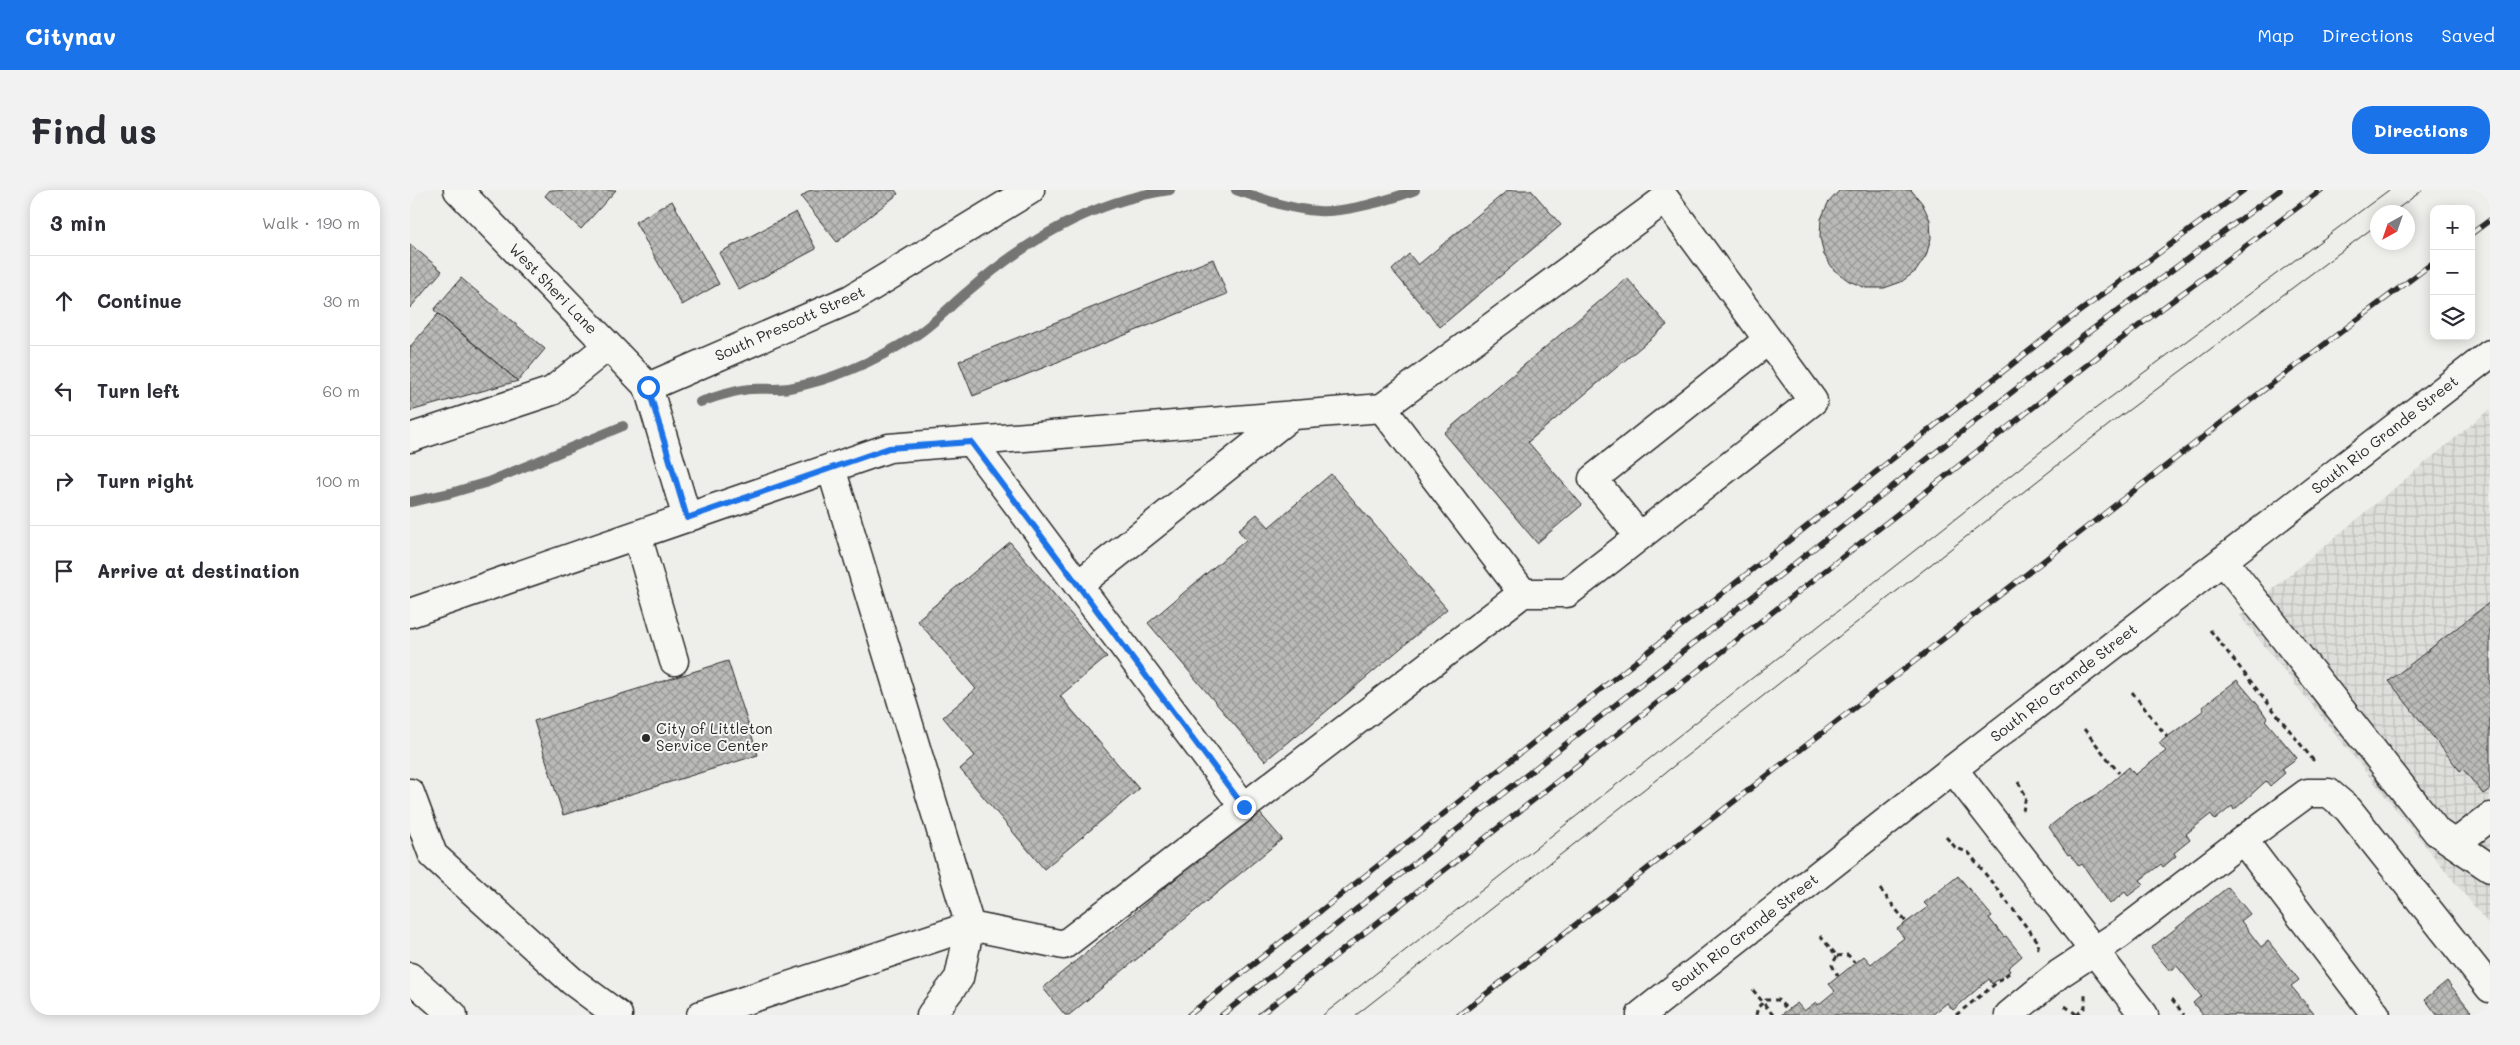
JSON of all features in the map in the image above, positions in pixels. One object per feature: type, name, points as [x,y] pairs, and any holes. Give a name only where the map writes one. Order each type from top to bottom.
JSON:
[{"type":"street","name":"West Sheri Lane","points":[[458,190],[648,387]]},
{"type":"street","name":"South Prescott Street","points":[[648,387],[851,299],[1030,190]]},
{"type":"street","points":[[410,613],[889,448],[1382,408],[1665,199],[1813,401],[1567,593],[1523,593],[1064,945],[970,926],[701,1015]]},
{"type":"street","points":[[1639,536],[1593,479],[1768,340]]},
{"type":"street","points":[[410,438],[552,391],[608,346]]},
{"type":"street","name":"South Rio Grande Street","points":[[1641,1015],[1953,769],[2490,354]]},
{"type":"street","points":[[648,387],[687,518]]},
{"type":"street","points":[[1382,408],[1523,593]]},
{"type":"street","points":[[1078,585],[1292,416]]},
{"type":"street","points":[[971,442],[1244,807]]},
{"type":"street","points":[[831,468],[970,926],[959,978],[931,1015]]},
{"type":"street","points":[[637,535],[674,661]]},
{"type":"street","points":[[2223,560],[2437,832],[2490,868]]},
{"type":"street","points":[[1953,769],[2144,1015]]},
{"type":"street","points":[[410,793],[433,855],[572,981],[618,1015]]},
{"type":"street","points":[[2009,1015],[2059,974],[2120,934],[2307,793],[2329,793],[2348,809],[2490,988]]},
{"type":"street","points":[[2455,844],[2490,817]]},
{"type":"street","points":[[2243,840],[2376,1015]]},
{"type":"street","points":[[410,977],[453,1015]]},
{"type":"path","points":[[2210,630],[2313,760],[2307,766]]},
{"type":"path","points":[[2132,692],[2167,737]]},
{"type":"path","points":[[2084,729],[2119,773]]},
{"type":"path","points":[[2018,782],[2026,796],[2023,814]]},
{"type":"path","points":[[1946,837],[1955,847],[1969,853],[2039,943],[2040,946],[2034,953]]},
{"type":"path","points":[[1880,889],[1906,922]]},
{"type":"path","points":[[1820,936],[1836,956]]},
{"type":"path","points":[[1836,956],[1848,955],[1855,963]]},
{"type":"path","points":[[1836,956],[1832,965],[1838,976]]},
{"type":"path","points":[[1956,1015],[2016,967]]},
{"type":"path","points":[[1753,990],[1772,1015]]},
{"type":"path","points":[[2166,992],[2184,1015]]},
{"type":"path","points":[[1762,1002],[1778,1000],[1788,1010]]},
{"type":"path","points":[[1756,1015],[1762,1002]]},
{"type":"shaded area","points":[[2490,409],[2490,926],[2240,616]]},
{"type":"building","points":[[550,190],[616,190],[581,229],[545,196]]},
{"type":"building","points":[[810,190],[895,190],[898,194],[837,242],[801,197]]},
{"type":"building","points":[[1508,190],[1531,190],[1561,225],[1440,327],[1392,270],[1409,254],[1418,265]]},
{"type":"building","points":[[1840,190],[1911,190],[1922,203],[1930,220],[1931,238],[1926,256],[1916,271],[1901,282],[1884,288],[1866,288],[1849,281],[1834,270],[1824,255],[1820,237],[1821,219],[1828,203]]},
{"type":"building","points":[[672,201],[719,284],[682,305],[635,222]]},
{"type":"building","points":[[796,212],[816,249],[739,290],[719,253]]},
{"type":"building","points":[[410,244],[442,271],[410,308]]},
{"type":"building","points":[[1213,259],[1227,294],[973,396],[959,361]]},
{"type":"building","points":[[461,278],[545,349],[518,381],[434,310]]},
{"type":"building","points":[[1627,278],[1667,325],[1528,442],[1582,505],[1537,543],[1444,433]]},
{"type":"building","points":[[438,314],[518,381],[410,411],[410,347]]},
{"type":"building","points":[[1331,474],[1447,609],[1265,761],[1148,623],[1246,540],[1238,530],[1257,514],[1269,527]]},
{"type":"building","points":[[1010,542],[1107,657],[1060,696],[1139,789],[1044,869],[960,769],[975,756],[943,717],[976,689],[917,620]]},
{"type":"building","points":[[2490,602],[2490,789],[2483,794],[2463,769],[2460,771],[2389,681]]},
{"type":"building","name":"City of Littleton Service Center","points":[[728,661],[758,755],[563,815],[534,721]]},
{"type":"building","points":[[2237,680],[2258,705],[2267,718],[2265,720],[2297,758],[2282,769],[2285,773],[2270,786],[2266,781],[2234,810],[2232,806],[2215,820],[2211,814],[2186,834],[2190,840],[2174,853],[2176,856],[2163,867],[2161,864],[2140,880],[2144,884],[2128,896],[2125,892],[2110,904],[2082,864],[2079,866],[2070,854],[2068,855],[2049,827],[2071,809],[2098,794],[2129,767],[2135,775],[2166,751],[2159,743],[2204,710],[2202,707]]},
{"type":"building","points":[[1258,811],[1282,839],[1069,1015],[1065,1015],[1043,988]]},
{"type":"building","points":[[1958,876],[1992,916],[1989,918],[2004,937],[2006,936],[2022,956],[2008,968],[2010,971],[1992,984],[1989,979],[1953,1010],[1947,1003],[1932,1015],[1781,1015],[1797,1003],[1804,1011],[1816,1002],[1818,1005],[1835,991],[1829,984],[1864,956],[1871,964],[1904,938],[1897,929],[1928,907],[1924,903]]},
{"type":"building","points":[[2228,887],[2250,914],[2241,921],[2261,947],[2268,941],[2299,980],[2291,986],[2315,1015],[2203,1015],[2193,1003],[2201,996],[2177,966],[2170,971],[2151,948]]},
{"type":"building","points":[[2447,981],[2474,1015],[2437,1015],[2425,999]]},
{"type":"waterway","points":[[700,402],[745,390],[784,389],[822,380],[870,361],[922,331],[989,273],[1036,240],[1061,226],[1113,203],[1141,195],[1170,190]]},
{"type":"waterway","points":[[1236,190],[1286,206],[1318,211],[1341,210],[1367,205],[1415,190]]},
{"type":"waterway","points":[[410,502],[488,482],[623,426]]},
{"type":"tram line","points":[[1323,1015],[2095,409],[2389,190]]},
{"type":"tram line","points":[[2403,205],[2423,190]]},
{"type":"tram line","points":[[1356,1015],[2110,424],[2370,230]]},
{"type":"railway","points":[[1189,1015],[2068,320],[2244,190]]},
{"type":"railway","points":[[1222,1015],[2082,337],[2280,190]]},
{"type":"railway","points":[[1260,1015],[2101,354],[2321,190]]},
{"type":"railway","points":[[2475,231],[2490,220]]},
{"type":"railway","points":[[1459,1015],[2261,392],[2430,265]]},
{"type":"place","name":"City of Littleton Service Center","points":[[646,738]]},
{"type":"route","points":[[648,387],[687,518],[889,448],[971,442],[1244,807]]}]
